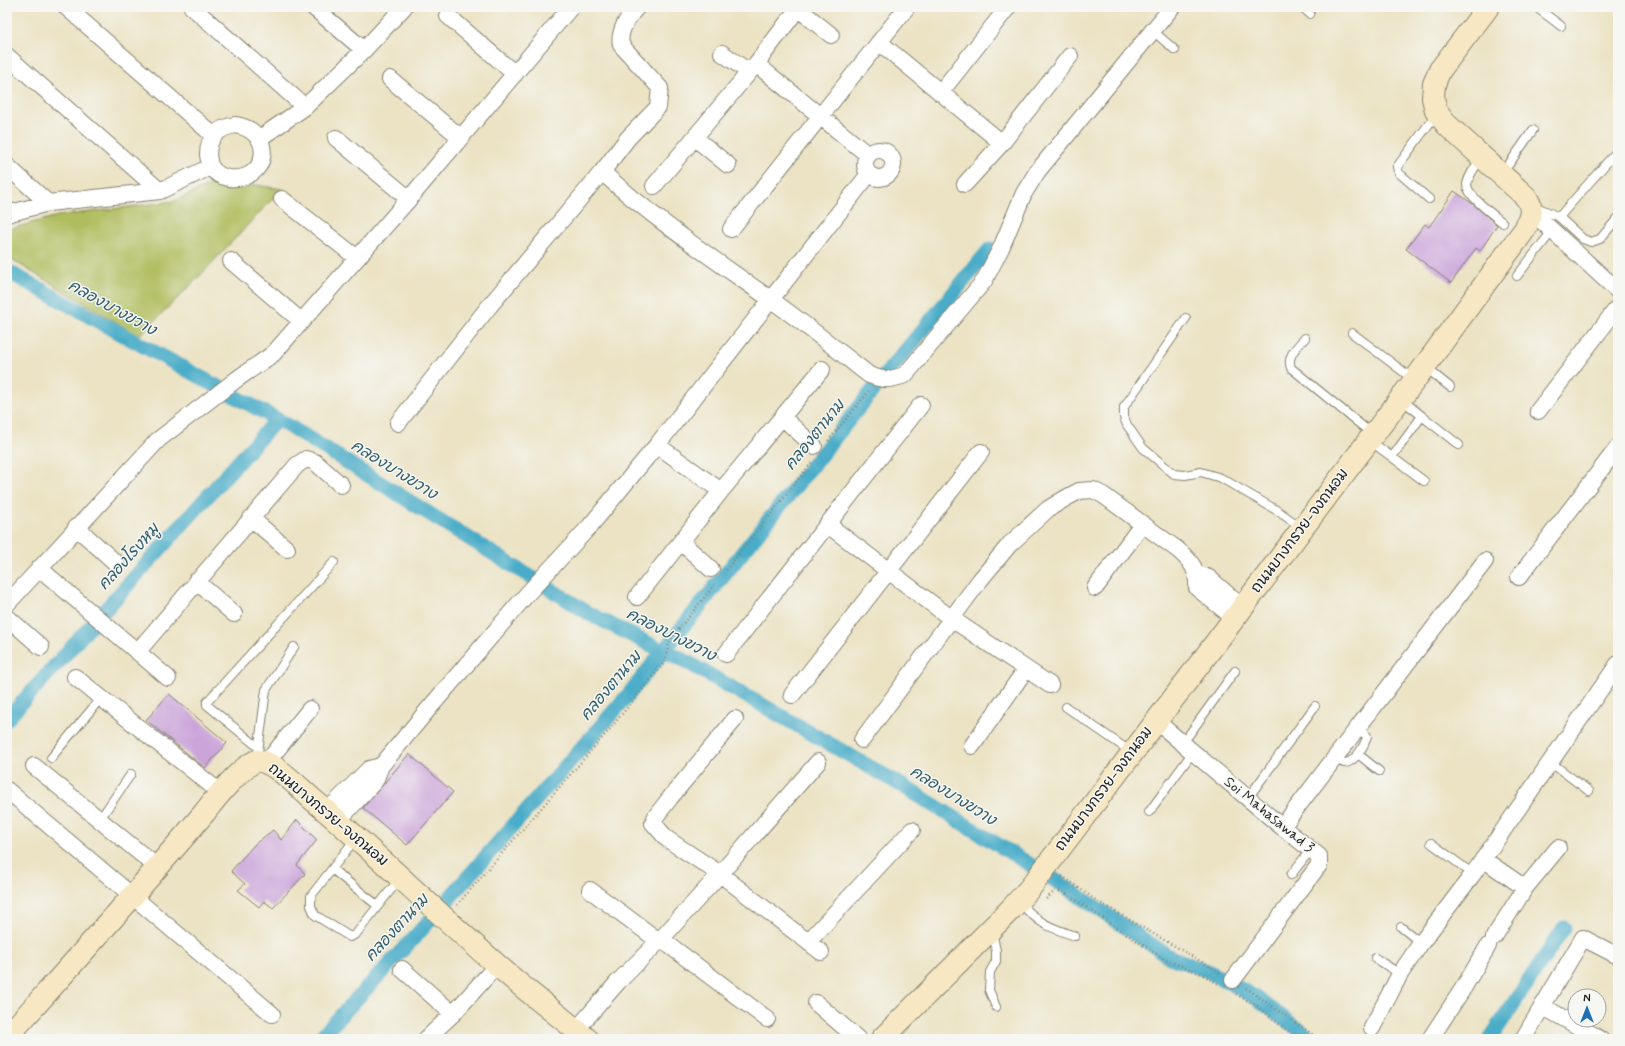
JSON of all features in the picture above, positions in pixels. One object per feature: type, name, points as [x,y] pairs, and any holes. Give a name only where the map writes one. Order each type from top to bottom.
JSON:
[{"type":"street","points":[[66,7],[213,135]]},
{"type":"street","points":[[192,7],[305,107]]},
{"type":"street","points":[[313,7],[364,50]]},
{"type":"street","points":[[260,138],[305,107],[364,50],[404,7]]},
{"type":"street","points":[[654,186],[753,68],[798,7],[832,35]]},
{"type":"street","points":[[731,230],[907,7]]},
{"type":"street","points":[[940,93],[1008,7]]},
{"type":"street","points":[[602,172],[700,251],[771,300],[869,375],[882,380],[891,380],[905,375],[984,280],[1001,248],[1024,193],[1037,172],[1172,7]]},
{"type":"street","points":[[1488,7],[1440,70],[1434,84],[1432,98],[1438,112],[1447,125],[1526,197],[1532,208],[1556,224],[1618,291]]},
{"type":"street","points":[[7,604],[76,527],[158,440],[236,379],[273,354],[409,199],[569,8]]},
{"type":"street","points":[[398,423],[450,355],[602,172],[628,138],[658,107],[660,100],[660,88],[621,45],[620,32],[633,13]]},
{"type":"street","points":[[448,16],[515,74]]},
{"type":"street","points":[[879,42],[1002,143]]},
{"type":"street","points":[[722,52],[753,68],[822,116],[868,155]]},
{"type":"street","points":[[7,56],[160,191]]},
{"type":"street","points":[[965,184],[1002,143],[1070,56]]},
{"type":"street","points":[[390,79],[460,137]]},
{"type":"street","points":[[235,125],[245,126],[254,131],[260,138],[263,150],[261,162],[256,169],[244,178],[227,178],[220,176],[210,167],[208,147],[213,135],[226,127],[235,125]]},
{"type":"street","points":[[336,138],[409,199]]},
{"type":"street","points":[[695,138],[728,165]]},
{"type":"street","points":[[873,151],[883,151],[891,158],[893,163],[889,173],[885,176],[880,178],[869,174],[865,165],[868,155],[873,151]]},
{"type":"street","points":[[7,166],[48,203]]},
{"type":"street","points":[[7,214],[48,203],[160,191],[210,167]]},
{"type":"street","points":[[332,816],[368,769],[381,766],[528,593],[590,526],[657,445],[869,174]]},
{"type":"street","points":[[282,199],[357,258]]},
{"type":"street","name":"ถนนบางกรวย-จงถนอม","points":[[885,1038],[1022,897],[1420,373],[1517,241],[1532,208]]},
{"type":"street","points":[[231,261],[301,322]]},
{"type":"street","points":[[1538,411],[1618,307]]},
{"type":"street","points":[[637,597],[720,490],[822,369]]},
{"type":"street","points":[[726,654],[921,405]]},
{"type":"street","points":[[782,418],[818,449]]},
{"type":"street","points":[[657,445],[720,490]]},
{"type":"street","points":[[1519,577],[1618,447]]},
{"type":"street","points":[[792,695],[981,452]]},
{"type":"street","points":[[138,652],[196,581],[297,465],[306,459],[315,462],[341,485]]},
{"type":"street","points":[[862,740],[1010,544],[1048,509],[1079,491],[1093,490],[1103,495],[1186,557],[1198,574],[1197,588],[1238,613]]},
{"type":"street","points":[[251,518],[287,549]]},
{"type":"street","points":[[828,524],[952,619],[1050,685]]},
{"type":"street","points":[[1094,588],[1142,525]]},
{"type":"street","points":[[76,527],[117,564]]},
{"type":"street","points":[[680,542],[718,574]]},
{"type":"street","points":[[1282,828],[1485,561]]},
{"type":"street","points":[[39,568],[168,678]]},
{"type":"street","points":[[196,581],[234,614]]},
{"type":"street","points":[[7,616],[41,647]]},
{"type":"street","points":[[1372,1028],[1400,974],[1421,943],[1473,874],[1618,664]]},
{"type":"street","points":[[972,746],[1026,669]]},
{"type":"street","points":[[75,677],[221,793]]},
{"type":"street","points":[[261,757],[310,709]]},
{"type":"street","points":[[735,718],[670,798],[656,816],[653,823],[667,838],[720,874],[821,952]]},
{"type":"street","name":"Soi Mahasawad 3","points":[[1156,721],[1282,828],[1320,856],[1319,865],[1229,986]]},
{"type":"street","name":"ถนนบางกรวย-จงถนอม","points":[[7,1037],[134,896],[221,793],[246,766],[261,757],[357,837],[426,899],[452,910],[497,965],[581,1035]]},
{"type":"street","points":[[581,1035],[618,982],[660,940],[720,874],[818,762]]},
{"type":"street","points":[[34,766],[100,819],[157,868]]},
{"type":"street","points":[[7,790],[272,1014]]},
{"type":"street","points":[[808,942],[912,830]]},
{"type":"street","points":[[1430,1039],[1460,994],[1525,888],[1558,848]]},
{"type":"street","points":[[1483,859],[1525,888]]},
{"type":"street","points":[[590,890],[767,1019]]},
{"type":"street","points":[[1523,1039],[1584,938],[1618,956]]},
{"type":"street","points":[[426,1039],[453,1014],[497,965]]},
{"type":"street","points":[[402,969],[453,1014]]},
{"type":"street","points":[[816,1003],[858,1039]]},
{"type":"street","points":[[1542,1006],[1600,1039]]},
{"type":"lane","points":[[1302,7],[1310,14]]},
{"type":"lane","points":[[1536,7],[1560,26]]},
{"type":"lane","points":[[1153,31],[1175,50]]},
{"type":"lane","points":[[1429,199],[1399,173],[1397,166],[1438,112]]},
{"type":"lane","points":[[1502,175],[1533,130]]},
{"type":"lane","points":[[1518,276],[1556,224],[1618,150]]},
{"type":"lane","points":[[1482,157],[1468,179],[1468,190],[1472,196],[1503,223]]},
{"type":"lane","points":[[1556,224],[1591,242],[1600,239],[1618,218]]},
{"type":"lane","points":[[1186,318],[1124,407],[1124,417],[1127,425],[1143,448],[1174,474],[1185,475],[1201,472],[1221,478],[1278,511],[1302,528]]},
{"type":"lane","points":[[1352,333],[1420,373],[1450,387]]},
{"type":"lane","points":[[1305,338],[1291,356],[1291,368],[1392,457],[1424,481]]},
{"type":"lane","points":[[1400,399],[1459,445]]},
{"type":"lane","points":[[1392,457],[1422,416]]},
{"type":"lane","points":[[261,757],[208,705],[208,702],[334,562]]},
{"type":"lane","points":[[261,757],[266,690],[294,647]]},
{"type":"lane","points":[[1149,812],[1235,671]]},
{"type":"lane","points":[[51,758],[102,698]]},
{"type":"lane","points":[[1248,798],[1316,706]]},
{"type":"lane","points":[[1066,707],[1132,752]]},
{"type":"lane","points":[[1335,758],[1345,763],[1358,754],[1367,736],[1358,728]]},
{"type":"lane","points":[[1358,754],[1379,771]]},
{"type":"lane","points":[[1550,762],[1589,791]]},
{"type":"lane","points":[[100,819],[131,774]]},
{"type":"lane","points":[[357,837],[311,896],[311,906],[315,915],[350,937],[356,934],[401,876]]},
{"type":"lane","points":[[1431,843],[1473,874]]},
{"type":"lane","points":[[1291,875],[1311,849]]},
{"type":"lane","points":[[332,869],[378,906]]},
{"type":"lane","points":[[1022,897],[1032,916],[1044,925],[1075,936]]},
{"type":"lane","points":[[1401,927],[1421,943]]},
{"type":"lane","points":[[992,929],[996,951],[996,961],[990,972],[989,990],[996,1007]]},
{"type":"lane","points":[[1375,958],[1400,974]]},
{"type":"path","points":[[452,910],[609,730],[664,663],[670,640],[718,574],[818,449],[869,390]]},
{"type":"path","points":[[1051,859],[1063,864],[1062,877],[1229,986],[1298,1039]]},
{"type":"path","points":[[1022,897],[1040,902],[1045,900],[1055,891],[1062,891],[1164,960],[1229,986],[1254,992],[1319,1039]]},
{"type":"green space","points":[[219,183],[231,187],[256,185],[282,189],[193,283],[139,336],[7,257],[7,230],[58,216],[175,201],[212,184]]},
{"type":"building","points":[[1454,191],[1473,204],[1497,225],[1480,251],[1476,248],[1451,283],[1406,249],[1425,224],[1429,227]]},
{"type":"building","points":[[169,694],[227,743],[205,768],[146,720]]},
{"type":"building","points":[[409,754],[453,792],[407,845],[363,808]]},
{"type":"building","points":[[297,820],[317,840],[297,865],[305,874],[273,908],[264,901],[259,907],[238,890],[245,884],[231,871],[255,844],[273,830],[281,840]]},
{"type":"waterway","name":"คลองบางขวาง","points":[[319,1039],[423,928],[629,694],[877,385],[990,249]]},
{"type":"waterway","name":"คลองบางขวาง","points":[[7,271],[289,426],[590,614],[680,658],[903,786],[1058,882],[1170,957],[1208,971],[1255,997],[1312,1039]]},
{"type":"waterway","name":"คลองโรงหมู","points":[[7,719],[277,419]]},
{"type":"waterway","points":[[1490,1039],[1564,928]]},
{"type":"water label","name":"คลองตานาม","points":[[815,435]]},
{"type":"water label","name":"คลองตานาม","points":[[611,686]]},
{"type":"water label","name":"คลองตานาม","points":[[397,928]]}]
